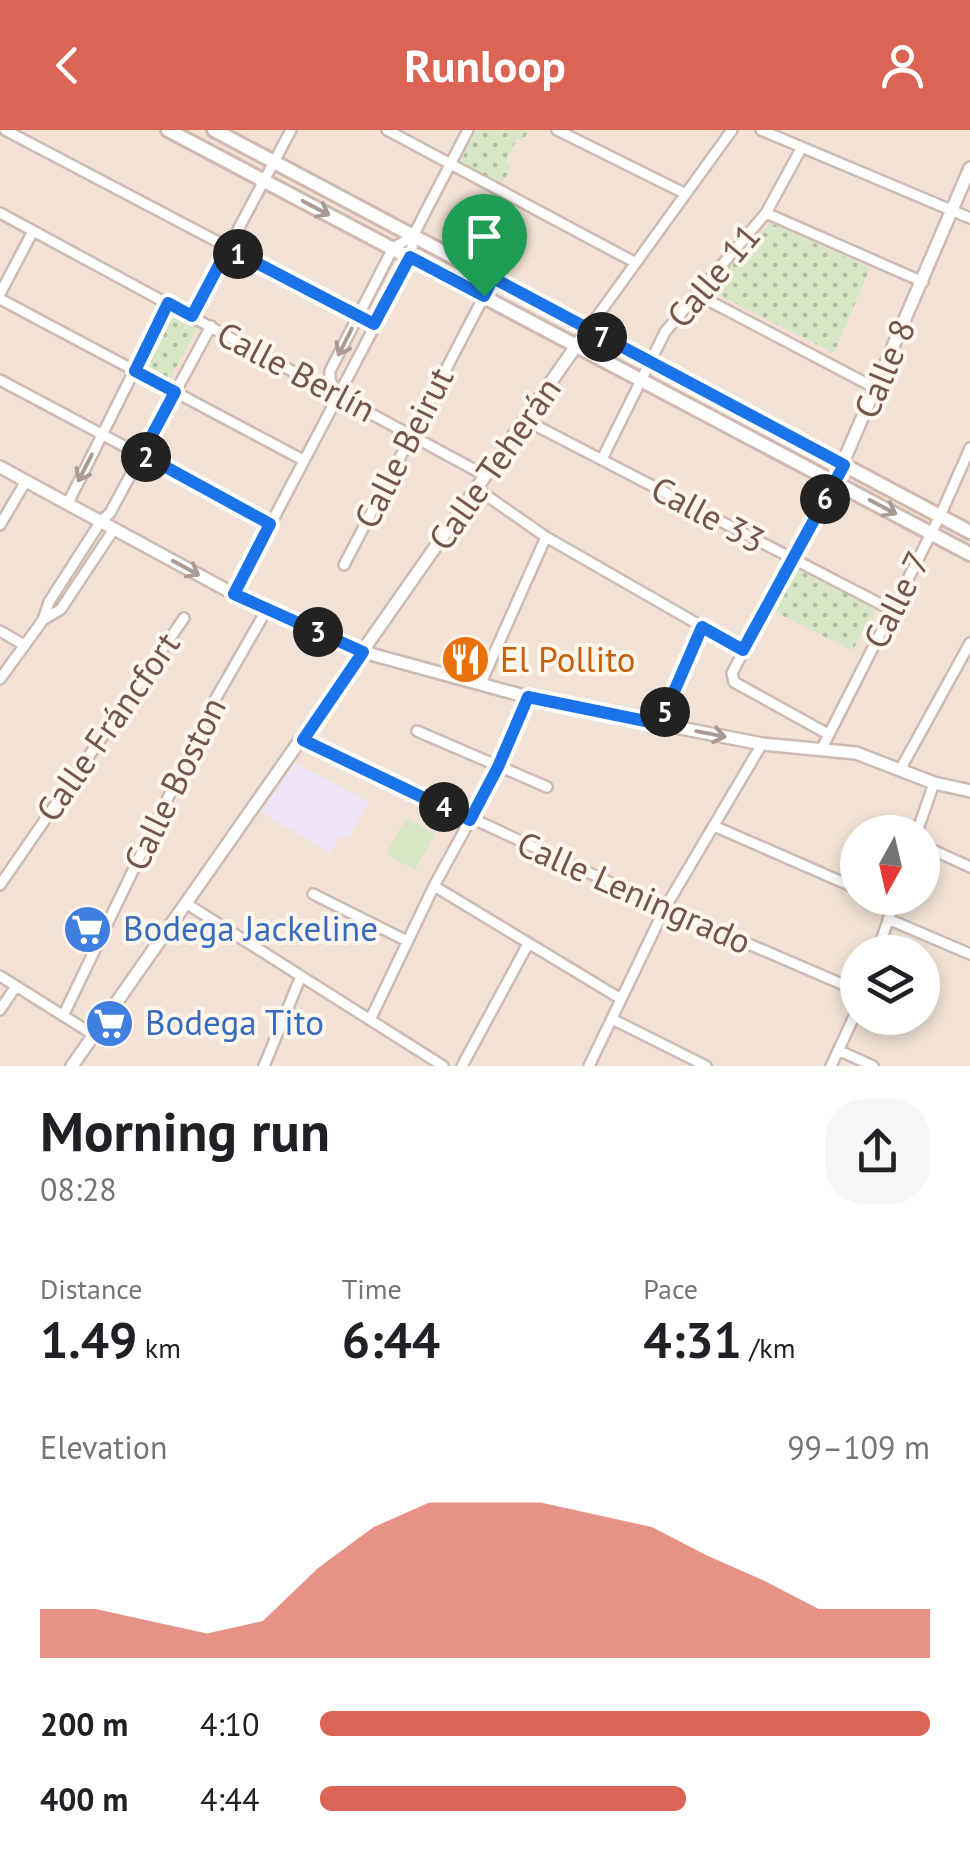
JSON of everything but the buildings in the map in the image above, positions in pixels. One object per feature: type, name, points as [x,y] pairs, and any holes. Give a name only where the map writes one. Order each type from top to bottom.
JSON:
[{"type":"main road","points":[[168,130],[970,554]]},
{"type":"main road","points":[[214,130],[970,532]]},
{"type":"street","points":[[5,130],[374,324]]},
{"type":"street","points":[[192,316],[291,130]]},
{"type":"street","points":[[387,130],[636,263]]},
{"type":"street","points":[[234,594],[410,257],[413,236],[468,130]]},
{"type":"street","points":[[557,130],[686,194]]},
{"type":"street","name":"Calle Teherán","points":[[72,1066],[588,329],[732,130]]},
{"type":"street","points":[[761,130],[970,218]]},
{"type":"street","name":"Calle 11","points":[[602,460],[665,332],[766,214],[802,148]]},
{"type":"street","name":"Calle 8","points":[[743,650],[844,465],[970,168]]},
{"type":"street","name":"Calle Berlín","points":[[0,213],[486,476]]},
{"type":"street","points":[[766,214],[922,282]]},
{"type":"street","points":[[33,231],[0,297],[303,460]]},
{"type":"street","points":[[337,394],[330,371],[393,248],[413,236]]},
{"type":"street","name":"Calle Beirut","points":[[344,565],[493,278]]},
{"type":"street","points":[[696,294],[877,389]]},
{"type":"street","points":[[68,504],[168,303]]},
{"type":"street","points":[[0,679],[43,620],[50,602],[110,513],[210,326]]},
{"type":"street","points":[[0,380],[270,524]]},
{"type":"street","name":"Calle 33","points":[[525,420],[892,610]]},
{"type":"street","name":"Calle 7","points":[[821,750],[932,533],[970,448]]},
{"type":"street","points":[[0,467],[234,594],[363,652],[528,697],[762,744],[856,754],[934,783],[970,791]]},
{"type":"street","points":[[0,525],[26,481]]},
{"type":"street","points":[[477,489],[546,537],[743,650],[732,673],[734,682],[828,734]]},
{"type":"street","points":[[43,620],[61,609],[114,529]]},
{"type":"street","points":[[481,683],[546,537]]},
{"type":"street","name":"Calle Boston","points":[[63,1016],[216,698],[267,609]]},
{"type":"street","name":"Calle Fráncfort","points":[[0,885],[184,618]]},
{"type":"street","points":[[660,724],[702,627]]},
{"type":"street","points":[[0,631],[24,645]]},
{"type":"street","points":[[900,770],[970,644]]},
{"type":"street","points":[[370,1020],[434,886],[498,767],[528,697]]},
{"type":"street","points":[[416,731],[548,787]]},
{"type":"street","name":"Calle Leningrado","points":[[303,740],[470,820],[840,983]]},
{"type":"street","points":[[589,1066],[665,908],[762,744]]},
{"type":"street","points":[[923,815],[934,783]]},
{"type":"street","points":[[714,826],[840,881]]},
{"type":"street","points":[[940,853],[970,867]]},
{"type":"street","points":[[434,886],[622,1000]]},
{"type":"street","points":[[313,894],[407,941]]},
{"type":"street","points":[[187,904],[443,1066]]},
{"type":"street","points":[[883,935],[889,915]]},
{"type":"street","points":[[888,919],[970,954]]},
{"type":"street","points":[[462,1066],[528,944]]},
{"type":"street","points":[[0,976],[94,1035]]},
{"type":"street","points":[[267,1065],[300,976]]},
{"type":"street","points":[[0,1010],[16,986]]},
{"type":"street","points":[[612,1018],[706,1066]]},
{"type":"street","points":[[831,1066],[846,1035]]},
{"type":"street","points":[[840,1050],[872,1066]]},
{"type":"shaded area","points":[[0,130],[970,130],[970,1066],[0,1066]]},
{"type":"shaded area","points":[[295,763],[369,802],[348,839],[340,835],[330,853],[261,812]]},
{"type":"green space","points":[[477,130],[529,130],[523,141],[517,139],[505,163],[511,167],[502,184],[460,162]]},
{"type":"green space","points":[[771,223],[870,268],[834,353],[705,288]]},
{"type":"green space","points":[[173,313],[198,326],[170,379],[145,366]]},
{"type":"green space","points":[[789,565],[876,609],[852,651],[768,608]]},
{"type":"green space","points":[[406,818],[435,834],[415,870],[386,854]]},
{"type":"place","name":"El Pollito","points":[[465,660]]},
{"type":"place","name":"Bodega Jackeline","points":[[88,929]]},
{"type":"place","name":"Bodega Tito","points":[[110,1023]]},
{"type":"route","points":[[228,248],[374,324],[410,257],[484,296],[493,278],[844,465],[743,650],[702,627],[660,724],[528,697],[470,820],[303,740],[363,652],[234,594],[270,524],[142,454],[175,392],[135,371],[168,303],[192,316],[228,248]]}]
